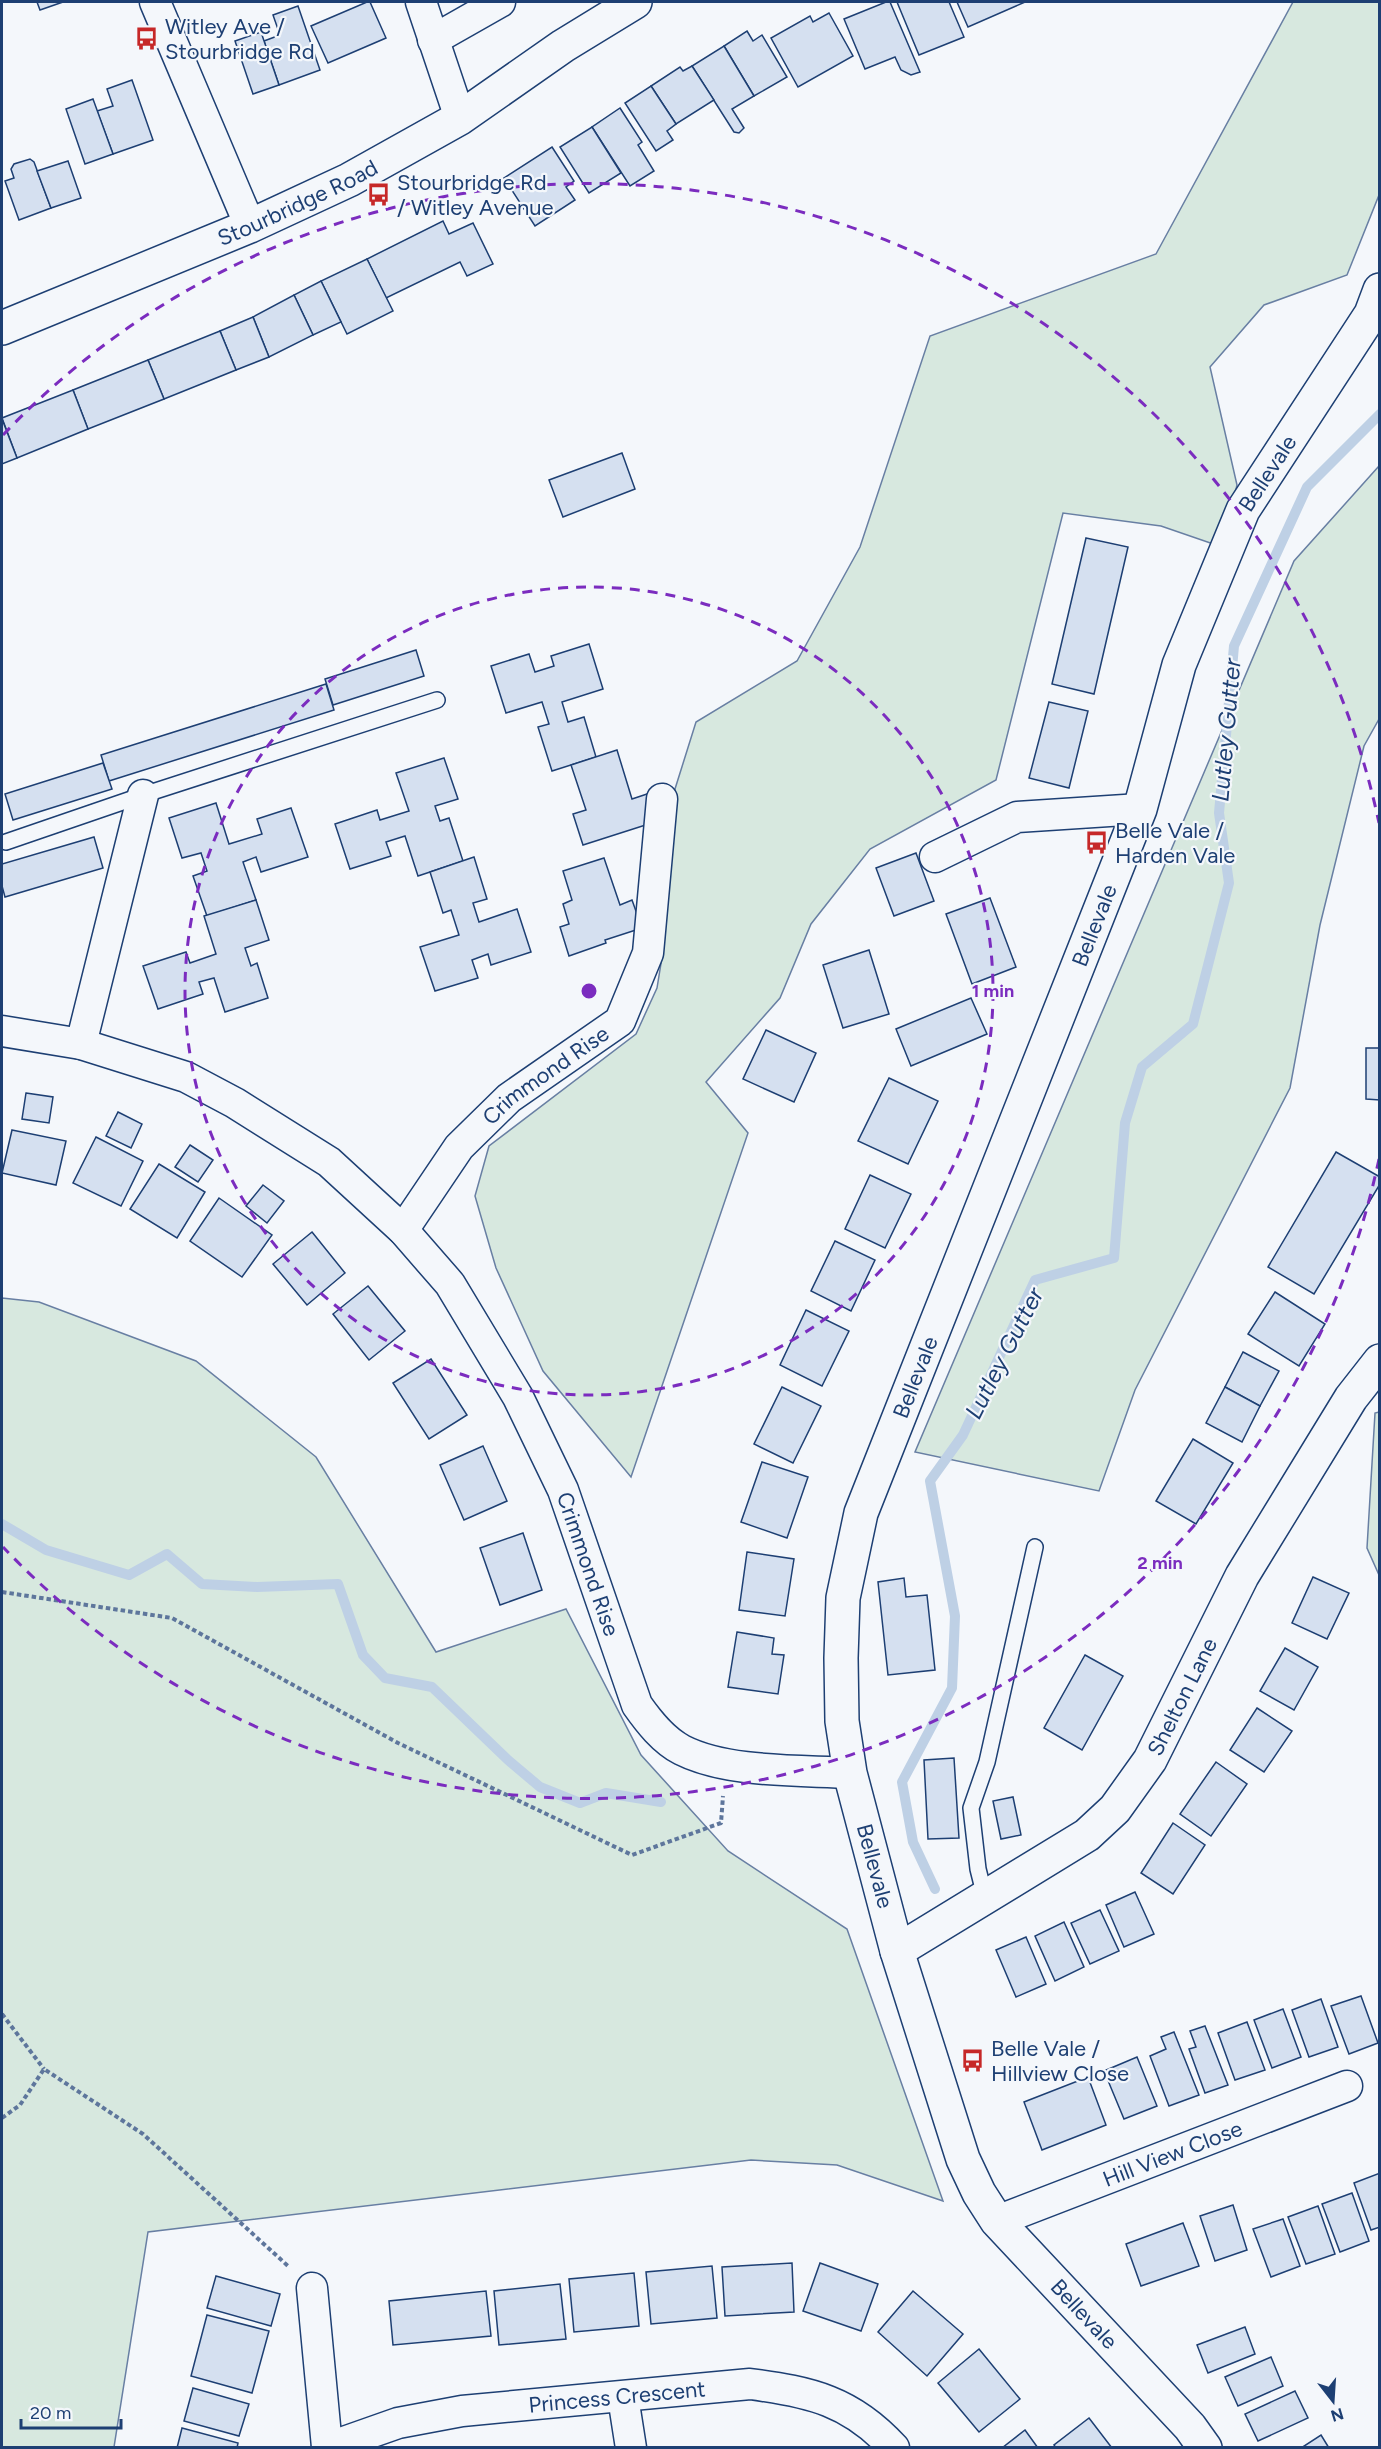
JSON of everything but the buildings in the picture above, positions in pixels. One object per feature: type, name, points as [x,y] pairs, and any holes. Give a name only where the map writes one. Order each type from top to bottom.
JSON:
[{"type":"main road","name":"Stourbridge Road","points":[[2,328],[250,226],[349,180],[460,118],[564,46],[635,2]]},
{"type":"main road","name":"Bellevale","points":[[1205,2448],[1190,2427],[997,2221],[979,2193],[963,2159],[897,1951],[850,1773],[842,1721],[843,1610],[861,1513],[1140,809],[1179,665],[1243,510],[1371,314],[1380,290]]},
{"type":"main road","name":"Shelton Lane","points":[[897,1951],[1087,1835],[1114,1809],[1150,1760],[1242,1576],[1351,1398],[1380,1361]]},
{"type":"street","points":[[155,2],[250,226]]},
{"type":"street","points":[[421,2],[460,118]]},
{"type":"street","points":[[433,40],[500,2]]},
{"type":"street","points":[[81,1044],[143,795]]},
{"type":"street","name":"Crimmond Rise","points":[[404,1230],[459,1147],[509,1098],[620,1021],[648,953],[662,799]]},
{"type":"street","points":[[935,857],[1017,817],[1140,809]]},
{"type":"street","name":"Crimmond Rise","points":[[2,1031],[81,1044],[186,1077],[235,1103],[329,1162],[404,1230],[450,1284],[518,1397],[563,1490],[637,1705],[653,1728],[681,1750],[725,1765],[850,1773]]},
{"type":"street","name":"Hill View Close","points":[[997,2221],[1347,2086]]},
{"type":"street","name":"Princess Crescent","points":[[312,2288],[327,2447],[398,2423],[462,2411],[750,2384],[793,2390],[828,2399],[873,2425],[888,2444]]},
{"type":"street","points":[[623,2397],[631,2448]]},
{"type":"lane","points":[[6,842],[437,700]]},
{"type":"lane","points":[[985,1897],[978,1869],[971,1808],[987,1762],[1035,1547]]},
{"type":"path","points":[[2,1592],[171,1618],[398,1743],[632,1855],[721,1823]]},
{"type":"path","points":[[2,2014],[44,2069],[143,2134],[312,2288]]},
{"type":"path","points":[[2,2118],[20,2105],[44,2069]]},
{"type":"shaded area","points":[[1293,2],[1379,2],[1379,195],[1347,275],[1264,305],[1210,367],[1237,485],[1222,547],[1161,526],[1063,513],[996,780],[870,849],[811,924],[780,998],[706,1082],[748,1133],[631,1477],[543,1371],[496,1268],[475,1196],[489,1146],[636,1034],[657,988],[664,945],[675,789],[696,722],[797,661],[860,547],[930,336],[1156,254]]},
{"type":"shaded area","points":[[1379,466],[1379,719],[1364,746],[1320,925],[1290,1088],[1135,1390],[1099,1491],[915,1452],[1294,561]]},
{"type":"shaded area","points":[[2,1298],[39,1302],[196,1361],[316,1457],[436,1652],[566,1609],[641,1755],[728,1851],[847,1929],[943,2201],[837,2165],[751,2160],[148,2232],[114,2447],[2,2447]]},
{"type":"shaded area","points":[[1380,1412],[1379,1575],[1367,1548],[1375,1413]]},
{"type":"waterway","name":"Lutley Gutter","points":[[935,1889],[913,1842],[902,1782],[952,1688],[955,1616],[930,1481],[963,1435],[1035,1280],[1114,1258],[1125,1123],[1142,1067],[1193,1024],[1229,883],[1219,813],[1234,646],[1307,487],[1380,414]]},
{"type":"waterway","points":[[2,1524],[46,1550],[129,1575],[167,1554],[202,1584],[257,1587],[338,1584],[363,1655],[385,1678],[432,1687],[508,1760],[540,1787],[580,1803],[606,1793],[661,1802]]},
{"type":"place","name":"Witley Ave / Stourbridge Rd","points":[[147,39]]},
{"type":"place","name":"Stourbridge Rd / Witley Avenue","points":[[379,195]]},
{"type":"place","name":"Belle Vale / Harden Vale","points":[[1097,843]]},
{"type":"place","name":"Belle Vale / Hillview Close","points":[[973,2061]]}]
